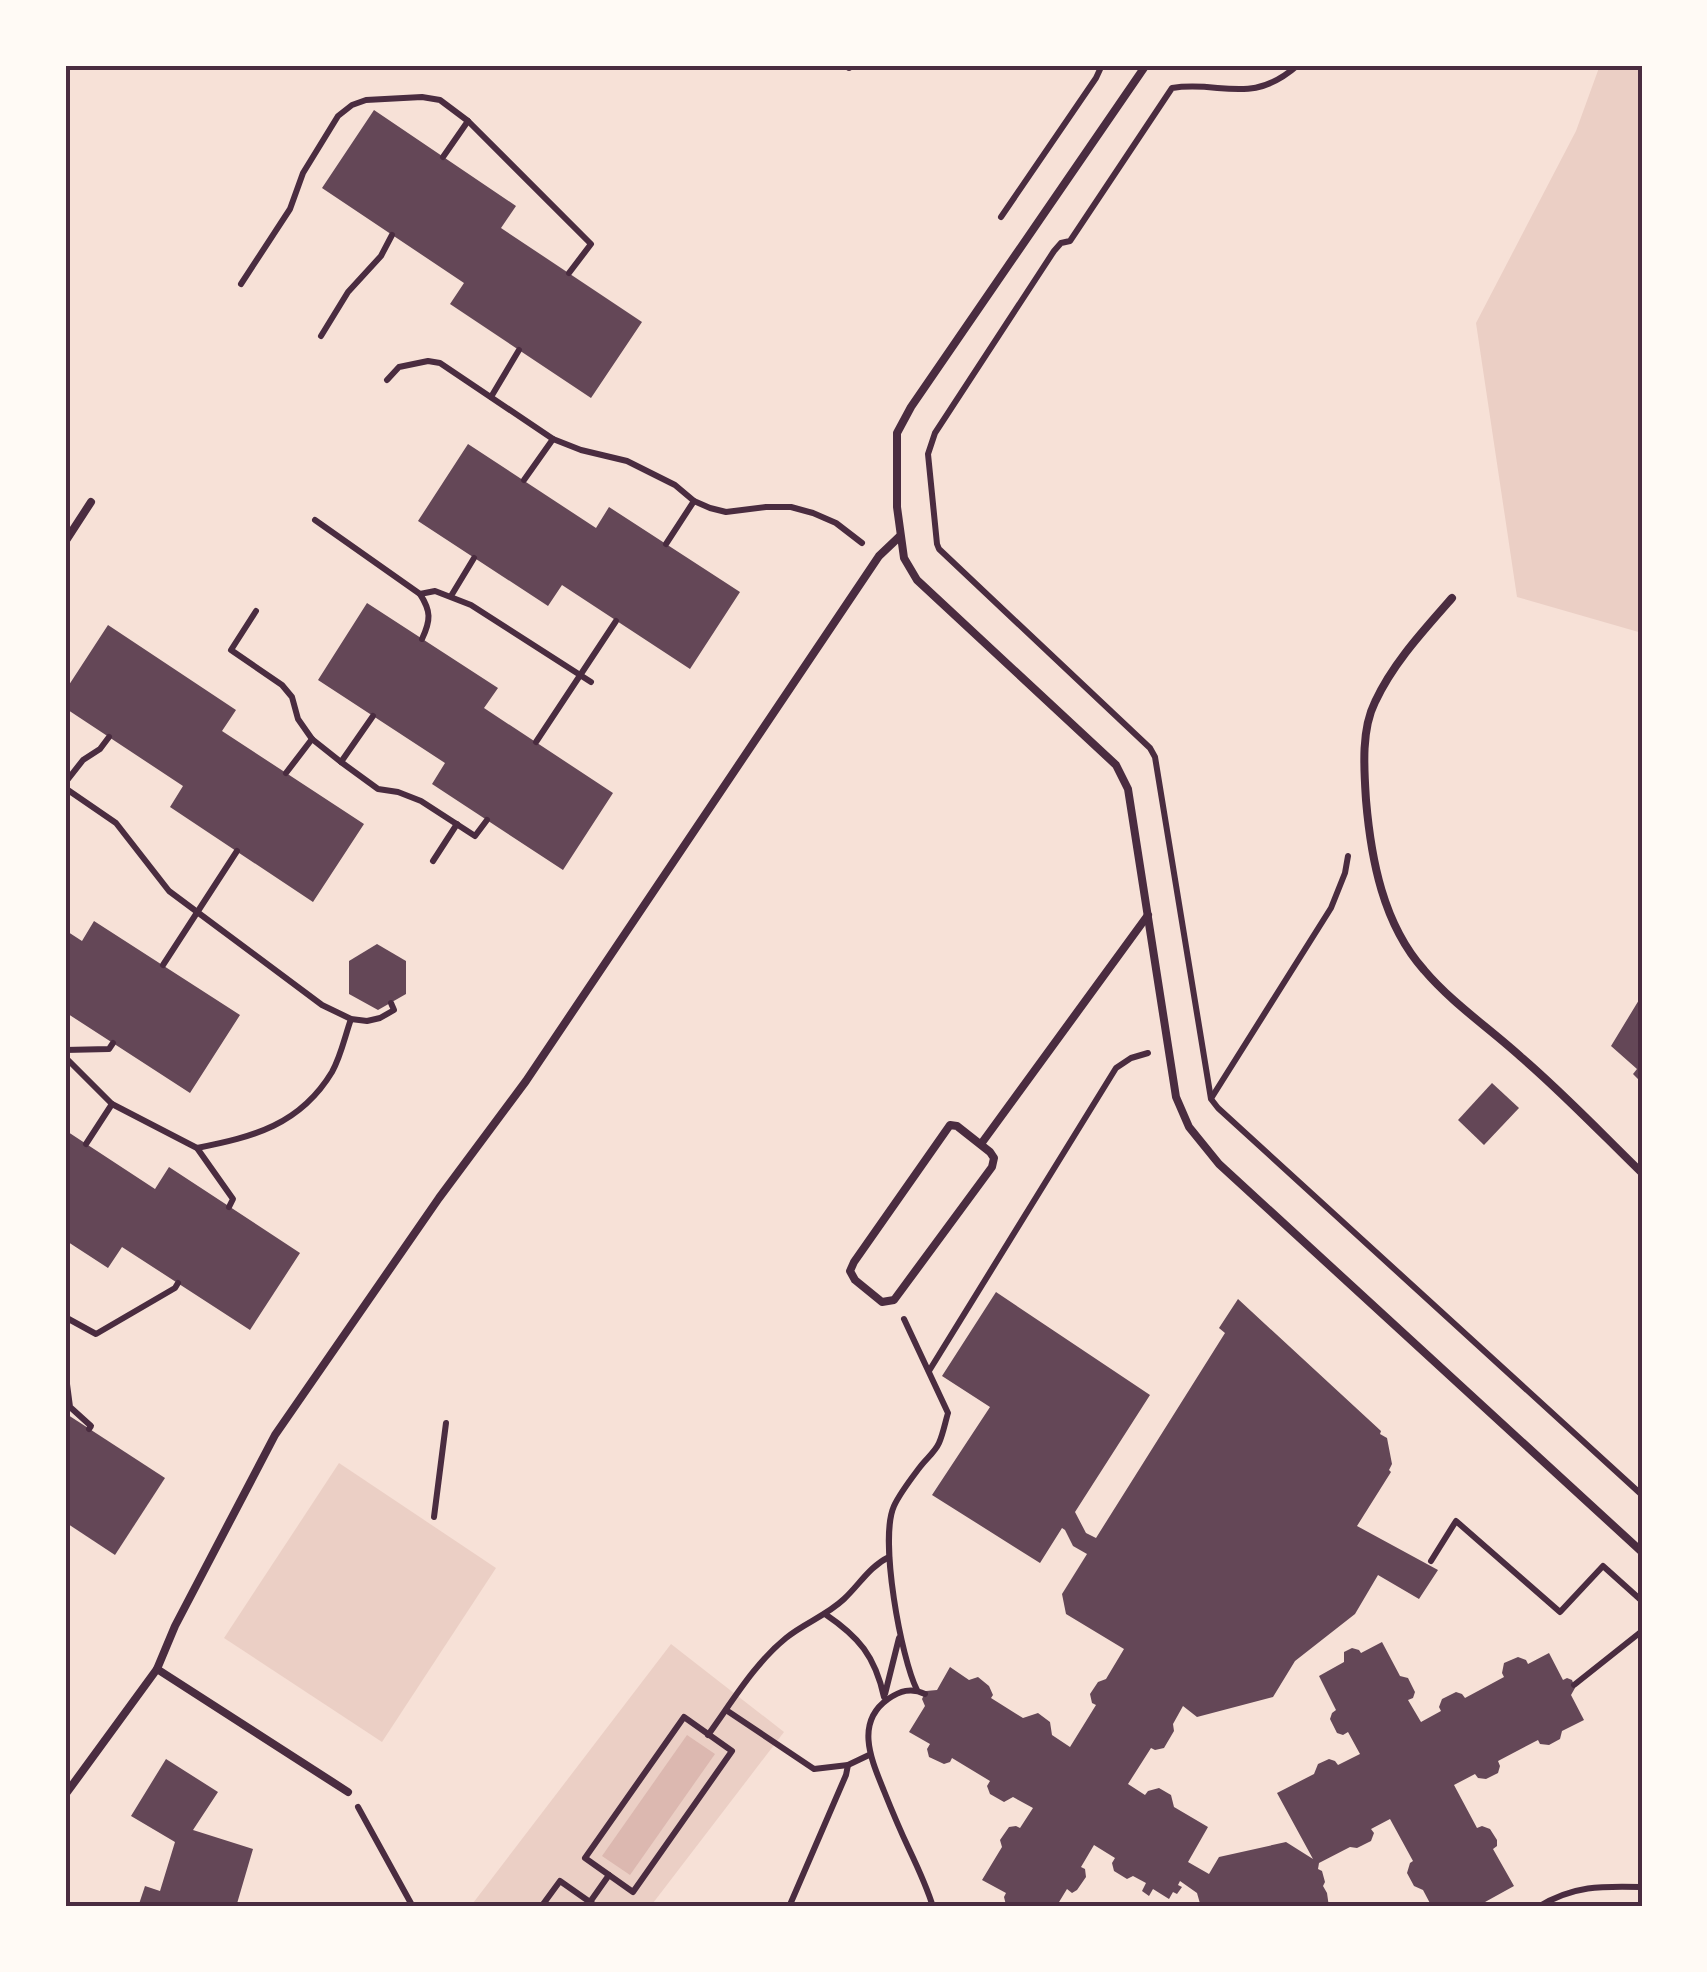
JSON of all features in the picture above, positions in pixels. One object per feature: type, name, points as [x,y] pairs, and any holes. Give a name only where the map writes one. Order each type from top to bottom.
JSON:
[{"type":"lane","points":[[1146,65],[1026,236],[911,406],[897,433],[899,536],[904,558],[917,580],[1116,764],[1128,789],[1176,1097],[1189,1128],[1219,1164],[1642,1552]]},
{"type":"lane","points":[[65,542],[91,502]]},
{"type":"lane","points":[[65,1796],[157,1669],[175,1626],[276,1435],[438,1198],[526,1081],[879,556],[899,536]]},
{"type":"lane","points":[[1452,598],[1390,674],[1372,706],[1365,782],[1376,876],[1389,912],[1422,969],[1524,1059],[1642,1173]]},
{"type":"lane","points":[[981,1144],[1148,915]]},
{"type":"lane","points":[[950,1125],[981,1144],[994,1158],[992,1167],[894,1300],[882,1302],[855,1280],[850,1271],[854,1262],[950,1125]]},
{"type":"lane","points":[[157,1669],[348,1792]]},
{"type":"path","points":[[1002,217],[1102,65]]},
{"type":"path","points":[[1298,65],[1269,84],[1252,89],[1172,88],[1070,241],[1054,251],[935,433],[928,454],[939,548],[1150,748],[1155,758],[1211,1099],[1642,1494]]},
{"type":"path","points":[[242,284],[290,209],[303,173],[338,116],[366,100],[422,97],[440,100],[468,121],[591,244],[569,274]]},
{"type":"path","points":[[444,157],[468,121]]},
{"type":"path","points":[[320,336],[356,280],[381,256],[392,235]]},
{"type":"path","points":[[491,397],[519,350]]},
{"type":"path","points":[[387,380],[399,366],[440,363],[553,440],[628,461],[710,508],[726,512],[791,507],[813,513],[836,523],[879,556]]},
{"type":"path","points":[[524,480],[553,440]]},
{"type":"path","points":[[666,544],[694,501]]},
{"type":"path","points":[[314,520],[420,594],[430,610],[429,625],[422,639]]},
{"type":"path","points":[[451,596],[474,558]]},
{"type":"path","points":[[420,594],[436,591],[471,605],[591,682]]},
{"type":"path","points":[[256,611],[231,650],[282,684],[292,696],[298,719],[312,738],[378,789],[421,800],[475,836],[487,820]]},
{"type":"path","points":[[536,742],[616,621]]},
{"type":"path","points":[[341,762],[373,716]]},
{"type":"path","points":[[109,737],[100,750],[82,760],[65,786],[116,823],[169,890],[322,1005],[351,1019],[367,1021],[394,1010],[390,1002]]},
{"type":"path","points":[[286,774],[312,738]]},
{"type":"path","points":[[433,861],[457,824]]},
{"type":"path","points":[[163,965],[237,851]]},
{"type":"path","points":[[1211,1099],[1331,908],[1346,874],[1348,855]]},
{"type":"path","points":[[196,1148],[237,1140],[292,1117],[331,1072],[351,1019]]},
{"type":"path","points":[[65,1054],[109,1049],[113,1043]]},
{"type":"path","points":[[929,1371],[1116,1068],[1131,1058],[1168,1047]]},
{"type":"path","points":[[65,1054],[112,1104],[196,1148],[233,1199],[230,1207]]},
{"type":"path","points":[[86,1144],[112,1104]]},
{"type":"path","points":[[65,1318],[96,1334],[178,1283]]},
{"type":"path","points":[[882,1701],[904,1690],[921,1692],[910,1678],[888,1557],[892,1510],[939,1446],[948,1413],[894,1300]]},
{"type":"path","points":[[65,1368],[70,1406],[91,1426],[89,1429]]},
{"type":"path","points":[[434,1517],[446,1423]]},
{"type":"path","points":[[1431,1561],[1456,1521],[1560,1612],[1603,1566],[1642,1602]]},
{"type":"path","points":[[708,1734],[774,1648],[789,1634],[826,1614],[888,1557]]},
{"type":"path","points":[[826,1614],[847,1629],[874,1663],[882,1701]]},
{"type":"path","points":[[1574,1685],[1642,1631]]},
{"type":"path","points":[[901,1632],[882,1701],[868,1729],[869,1754],[933,1907]]},
{"type":"path","points":[[726,1710],[814,1768],[848,1765],[869,1754]]},
{"type":"path","points":[[684,1717],[732,1751],[633,1892],[609,1876],[585,1858],[684,1717]]},
{"type":"path","points":[[789,1907],[848,1765]]},
{"type":"path","points":[[348,1792],[413,1907]]},
{"type":"path","points":[[542,1907],[560,1881],[594,1905],[609,1876]]},
{"type":"path","points":[[1538,1907],[1576,1890],[1606,1885],[1642,1888]]},
{"type":"shaded area","points":[[1600,65],[1642,65],[1642,633],[1517,597],[1476,323],[1576,131]]},
{"type":"shaded area","points":[[339,1463],[496,1568],[382,1742],[224,1638]]},
{"type":"shaded area","points":[[671,1644],[784,1732],[650,1907],[470,1907]]},
{"type":"shaded area","points":[[687,1735],[715,1754],[630,1875],[602,1856]]},
{"type":"building","points":[[374,110],[516,206],[501,228],[642,322],[591,398],[450,304],[464,283],[322,188]]},
{"type":"building","points":[[468,444],[596,528],[609,507],[740,592],[690,669],[562,585],[548,606],[418,521]]},
{"type":"building","points":[[367,603],[498,688],[484,708],[613,793],[563,870],[432,784],[445,763],[318,680]]},
{"type":"building","points":[[108,625],[236,710],[222,731],[364,824],[313,902],[170,807],[183,786],[65,708],[65,691]]},
{"type":"building","points":[[94,921],[240,1015],[190,1093],[65,1012],[65,930],[82,941]]},
{"type":"building","points":[[377,944],[406,961],[406,994],[378,1010],[349,994],[349,961]]},
{"type":"building","points":[[1642,995],[1642,1083],[1633,1074],[1637,1069],[1611,1046]]},
{"type":"building","points":[[1492,1083],[1519,1108],[1484,1145],[1458,1120]]},
{"type":"building","points":[[65,1130],[155,1189],[169,1167],[300,1253],[250,1330],[122,1247],[108,1268],[65,1240]]},
{"type":"building","points":[[996,1292],[1150,1395],[1075,1512],[1086,1533],[1096,1538],[1225,1333],[1219,1328],[1238,1299],[1387,1438],[1391,1472],[1357,1526],[1438,1570],[1419,1599],[1378,1575],[1355,1614],[1295,1661],[1273,1697],[1197,1717],[1183,1706],[1164,1748],[1151,1748],[1128,1784],[1145,1795],[1159,1788],[1171,1795],[1174,1807],[1208,1827],[1188,1862],[1209,1874],[1219,1857],[1286,1842],[1313,1859],[1277,1793],[1314,1774],[1318,1764],[1329,1759],[1338,1765],[1360,1754],[1348,1732],[1337,1733],[1330,1719],[1336,1710],[1319,1676],[1344,1662],[1344,1652],[1352,1648],[1361,1653],[1382,1642],[1400,1676],[1408,1678],[1415,1692],[1408,1700],[1421,1722],[1441,1711],[1442,1699],[1456,1692],[1465,1698],[1504,1677],[1504,1663],[1518,1657],[1528,1664],[1549,1653],[1563,1680],[1572,1680],[1575,1688],[1571,1695],[1584,1720],[1562,1731],[1560,1739],[1549,1745],[1538,1740],[1498,1761],[1498,1773],[1486,1779],[1475,1774],[1454,1785],[1477,1828],[1490,1829],[1497,1840],[1493,1849],[1514,1886],[1476,1907],[1432,1907],[1407,1873],[1413,1861],[1390,1819],[1371,1829],[1371,1841],[1319,1863],[1329,1907],[1201,1907],[1197,1893],[1180,1881],[1178,1885],[1182,1887],[1169,1899],[1153,1889],[1149,1896],[1142,1891],[1146,1883],[1114,1871],[1115,1858],[1094,1845],[1081,1867],[1086,1877],[1077,1890],[1072,1893],[1067,1889],[1056,1907],[1010,1907],[1006,1905],[1006,1893],[982,1880],[1009,1827],[1020,1828],[1033,1808],[1013,1797],[1004,1802],[990,1794],[990,1781],[952,1758],[944,1764],[929,1757],[930,1744],[909,1732],[925,1706],[922,1699],[926,1691],[937,1690],[950,1667],[969,1680],[978,1677],[989,1686],[991,1698],[1023,1718],[1038,1713],[1050,1722],[1052,1735],[1070,1747],[1096,1705],[1090,1694],[1098,1682],[1106,1679],[1124,1649],[1066,1614],[1062,1594],[1087,1554],[1073,1546],[1065,1530],[1062,1528],[1040,1563],[932,1495],[990,1407],[942,1376]]},
{"type":"building","points":[[65,1413],[165,1478],[115,1555],[65,1522]]},
{"type":"building","points":[[166,1759],[218,1792],[193,1830],[253,1849],[236,1907],[138,1907],[145,1886],[160,1891],[175,1842],[131,1816]]}]
